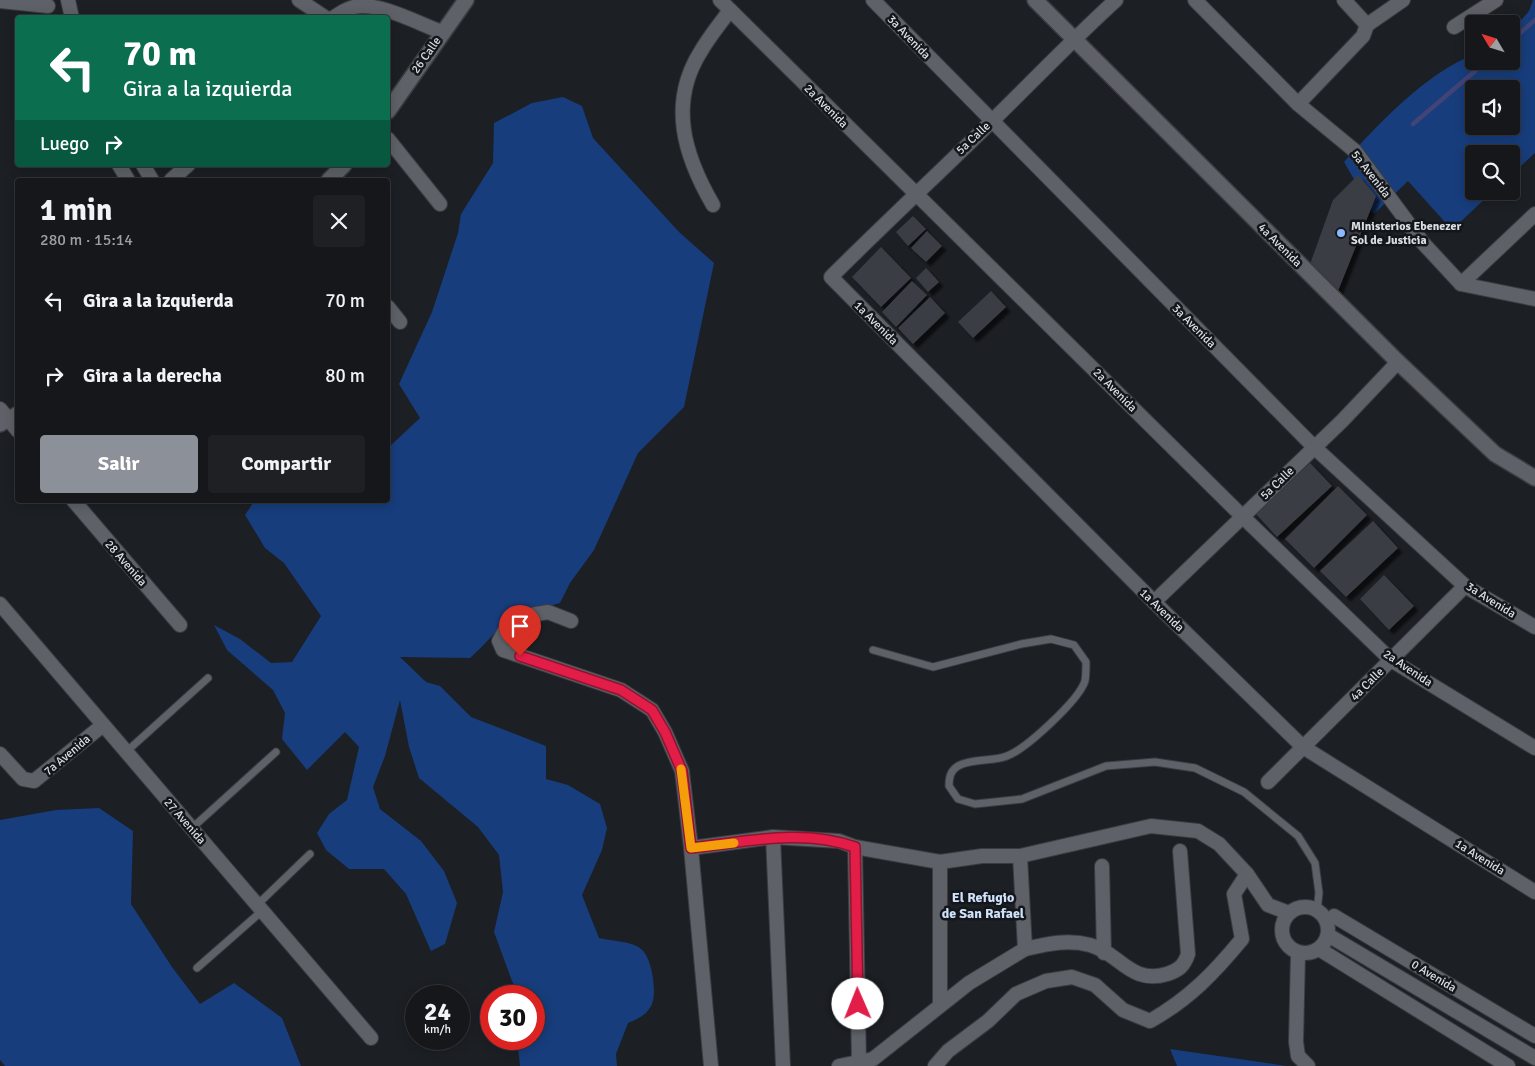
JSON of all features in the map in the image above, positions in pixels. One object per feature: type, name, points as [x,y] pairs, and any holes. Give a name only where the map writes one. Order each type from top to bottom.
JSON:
[{"type":"street","points":[[68,0],[71,15]]},
{"type":"street","points":[[299,0],[322,15]]},
{"type":"street","name":"26 Calle","points":[[390,108],[466,0]]},
{"type":"street","name":"3a Avenida","points":[[873,0],[1314,448],[1465,586],[1535,627]]},
{"type":"street","name":"4a Avenida","points":[[1035,0],[1398,362],[1495,454],[1535,478]]},
{"type":"street","name":"5a Calle","points":[[831,277],[915,193],[992,121],[1074,38],[1116,0]]},
{"type":"street","name":"5a Avenida","points":[[1195,0],[1298,104],[1355,151],[1423,243],[1461,284]]},
{"type":"street","points":[[1344,0],[1367,24]]},
{"type":"street","points":[[1298,104],[1363,36],[1367,24],[1403,0]]},
{"type":"street","points":[[1454,27],[1496,0]]},
{"type":"street","points":[[0,1],[50,8]]},
{"type":"street","points":[[712,204],[690,160],[684,137],[683,105],[688,78],[725,5]]},
{"type":"street","name":"2a Avenida","points":[[725,5],[1243,517],[1391,660],[1535,748]]},
{"type":"street","points":[[339,15],[356,6],[368,6],[385,10],[442,32]]},
{"type":"street","points":[[390,142],[440,204]]},
{"type":"street","points":[[120,167],[127,178]]},
{"type":"street","points":[[144,167],[151,178]]},
{"type":"street","points":[[173,178],[186,167]]},
{"type":"street","points":[[331,178],[342,167]]},
{"type":"street","points":[[1461,284],[1535,214]]},
{"type":"street","name":"1a Avenida","points":[[831,277],[1154,602],[1303,747],[1535,892]]},
{"type":"street","points":[[1461,284],[1535,299]]},
{"type":"street","points":[[390,310],[400,322]]},
{"type":"street","name":"5a Calle","points":[[1154,602],[1314,448],[1398,362]]},
{"type":"street","name":"28 Avenida","points":[[76,503],[180,625]]},
{"type":"street","name":"4a Calle","points":[[1268,782],[1465,586]]},
{"type":"street","name":"27 Avenida","points":[[0,604],[371,1038]]},
{"type":"street","points":[[571,621],[548,612],[519,617],[505,630],[499,641],[503,650],[621,690],[652,710],[665,732],[682,771],[711,1066]]},
{"type":"street","name":"7a Avenida","points":[[0,754],[28,782],[41,778],[103,725]]},
{"type":"street","points":[[691,848],[774,837],[839,841],[855,847],[940,862],[982,856],[1020,856],[1151,826],[1198,831],[1219,844],[1247,874],[1268,905],[1289,913]]},
{"type":"street","points":[[774,837],[783,1066]]},
{"type":"street","points":[[855,847],[859,1063]]},
{"type":"street","points":[[839,1066],[873,1059],[940,1004],[969,983],[1025,949],[1059,941],[1092,945],[1139,975],[1155,977],[1177,971],[1184,964],[1188,954],[1180,850]]},
{"type":"street","points":[[1020,856],[1025,949]]},
{"type":"street","points":[[940,862],[940,1004]]},
{"type":"street","points":[[1102,866],[1104,953]]},
{"type":"street","points":[[936,1066],[948,1051],[988,1021],[1016,994],[1046,981],[1072,977],[1095,985],[1124,1010],[1150,1021],[1178,1005],[1220,965],[1242,939],[1234,894],[1247,874]]},
{"type":"street","points":[[1307,907],[1317,910],[1324,916],[1328,925],[1328,935],[1319,949],[1310,953],[1298,953],[1285,941],[1282,932],[1283,922],[1289,913],[1297,908],[1307,907]]},
{"type":"street","name":"0 Avenida","points":[[1334,916],[1535,1036]]},
{"type":"street","points":[[1328,935],[1434,996],[1535,1058]]},
{"type":"street","points":[[1319,949],[1508,1066]]},
{"type":"street","points":[[1298,953],[1296,1042],[1298,1056],[1308,1066]]},
{"type":"street","points":[[1382,987],[1391,972]]},
{"type":"street","points":[[1424,1014],[1434,996]]},
{"type":"lane","points":[[873,650],[933,667],[1021,644],[1051,639],[1074,645],[1086,662],[1084,682],[1070,703],[1030,742],[1008,756],[966,763],[956,767],[950,776],[949,786],[958,799],[975,804],[1022,799],[1106,766],[1155,762],[1195,768],[1244,792],[1298,836],[1315,863],[1319,893],[1317,910]]},
{"type":"lane","points":[[126,752],[208,678]]},
{"type":"lane","points":[[192,828],[276,752]]},
{"type":"lane","points":[[198,968],[260,908],[310,854]]},
{"type":"shaded area","points":[[1533,0],[1535,0],[1535,153],[1520,167],[1520,145],[1465,145],[1465,200],[1484,200],[1452,230],[1408,181],[1374,214],[1344,162],[1404,101],[1421,86],[1457,62],[1465,59],[1465,70],[1520,70],[1520,22],[1529,11]]},
{"type":"shaded area","points":[[563,97],[582,106],[593,138],[679,232],[714,263],[684,407],[638,453],[594,550],[570,583],[560,603],[535,610],[516,610],[470,658],[400,657],[426,682],[440,686],[471,717],[546,746],[546,779],[568,785],[600,804],[607,828],[602,850],[582,895],[599,938],[627,943],[641,949],[648,959],[654,983],[653,999],[650,1008],[642,1016],[628,1023],[616,1054],[617,1066],[520,1066],[518,1050],[545,1050],[545,985],[514,985],[494,932],[503,892],[499,855],[478,827],[419,778],[409,747],[400,700],[385,756],[373,787],[380,809],[421,841],[444,871],[457,903],[445,944],[431,951],[406,894],[384,869],[349,869],[326,850],[317,833],[329,814],[347,800],[359,747],[345,732],[307,770],[282,739],[285,713],[273,690],[227,650],[214,625],[240,639],[271,663],[292,662],[321,616],[284,563],[265,548],[245,515],[253,503],[390,503],[390,446],[420,418],[399,384],[432,312],[458,233],[461,214],[493,163],[494,123],[532,103]]},
{"type":"shaded area","points":[[99,808],[133,831],[131,904],[172,967],[200,1004],[234,983],[282,1018],[301,1066],[5,1066],[0,1060],[0,820],[56,810]]},
{"type":"shaded area","points":[[1170,1049],[1287,1066],[1177,1066]]},
{"type":"building","name":"MInisterios Ebenezer Sol de Justicia","points":[[1358,175],[1376,196],[1338,291],[1309,267],[1333,200]]},
{"type":"building","points":[[913,216],[926,229],[908,246],[896,232]]},
{"type":"building","points":[[927,231],[942,246],[926,262],[911,248]]},
{"type":"building","points":[[881,247],[911,278],[881,307],[852,277]]},
{"type":"building","points":[[926,268],[939,282],[928,292],[916,278]]},
{"type":"building","points":[[912,281],[927,295],[896,327],[882,312]]},
{"type":"building","points":[[991,291],[1006,307],[973,338],[958,322]]},
{"type":"building","points":[[930,297],[945,313],[913,344],[898,328]]},
{"type":"building","points":[[1310,463],[1332,486],[1277,537],[1256,514]]},
{"type":"building","points":[[1338,486],[1367,515],[1314,568],[1285,539]]},
{"type":"building","points":[[1373,521],[1398,548],[1346,597],[1320,571]]},
{"type":"building","points":[[1384,575],[1414,606],[1389,630],[1360,599]]},
{"type":"waterway","points":[[1520,33],[1535,20]]},
{"type":"waterway","points":[[1413,124],[1476,70]]},
{"type":"slow traffic","points":[[681,769],[691,848],[734,843]]},
{"type":"place","name":"MInisterios Ebenezer Sol de Justicia","points":[[1341,233]]},
{"type":"district","name":"El Refugio de San Rafael","points":[[983,906]]},
{"type":"route","points":[[520,656],[621,690],[652,710],[665,732],[682,771],[691,848],[774,837],[839,841],[855,847],[858,1004]]}]
